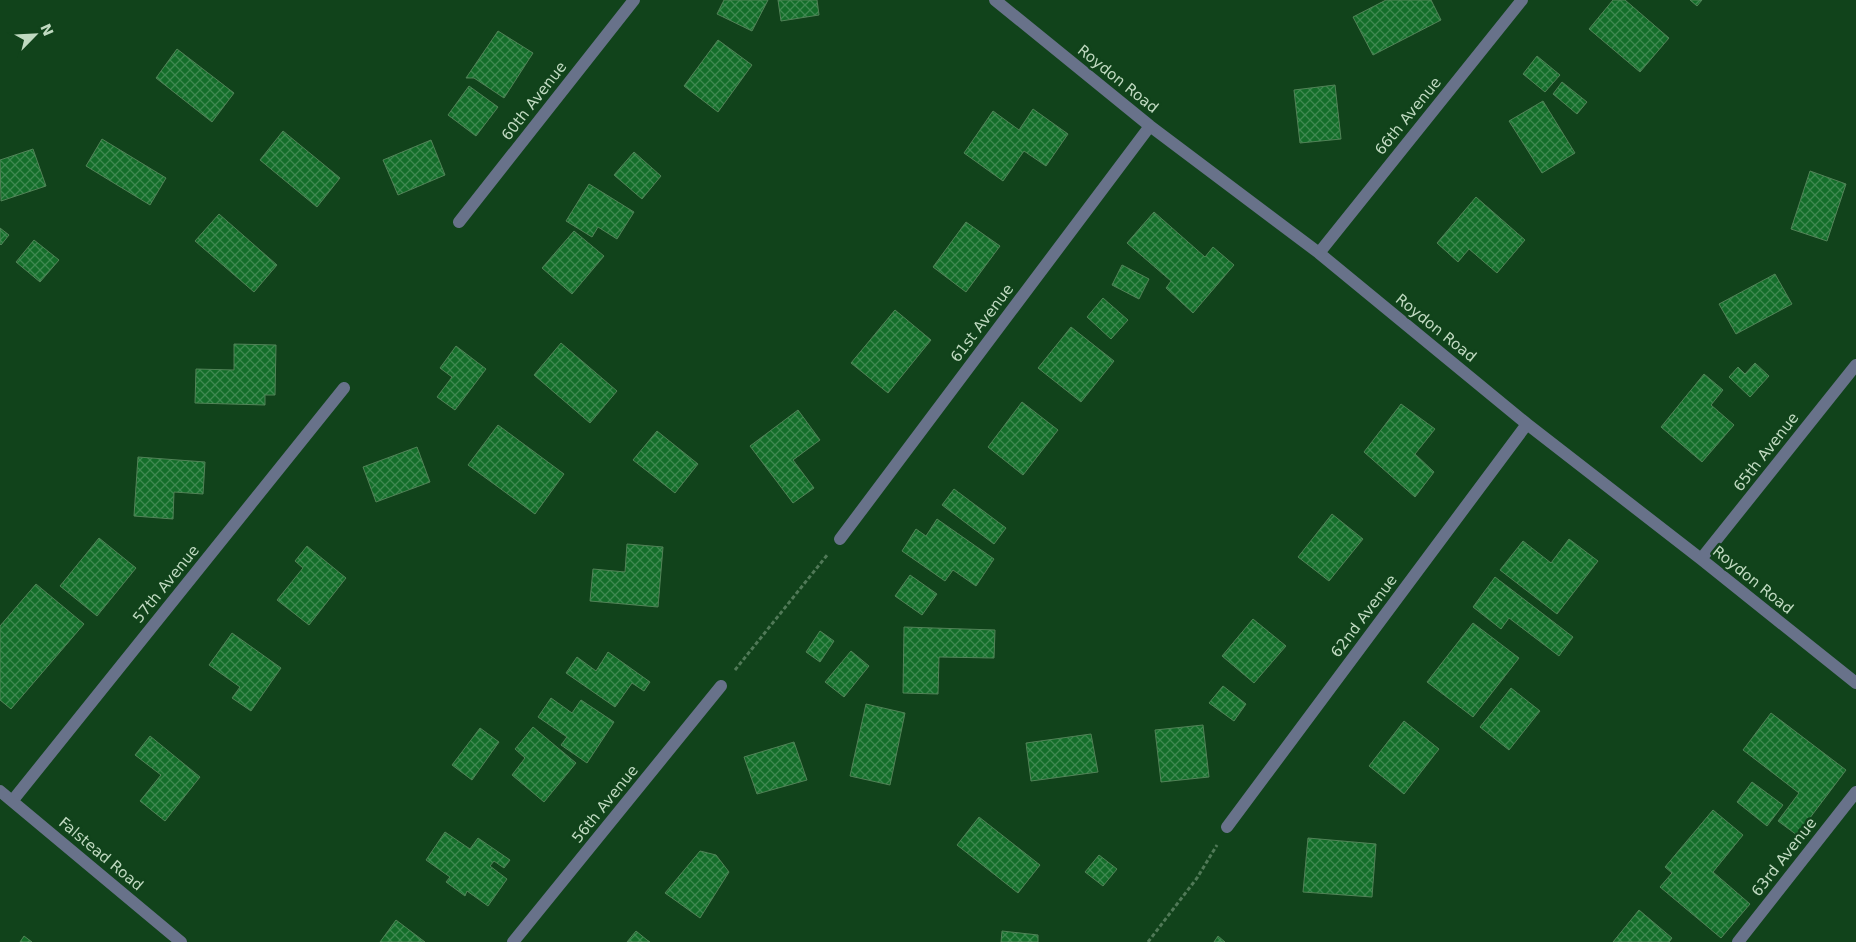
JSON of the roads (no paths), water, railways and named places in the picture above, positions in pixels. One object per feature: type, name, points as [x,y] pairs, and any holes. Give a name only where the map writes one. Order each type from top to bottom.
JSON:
[{"type":"street","name":"60th Avenue","points":[[459,222],[634,0]]},
{"type":"street","name":"Roydon Road","points":[[995,0],[1150,126],[1319,253],[1527,424],[1702,559],[1856,683]]},
{"type":"street","name":"66th Avenue","points":[[1319,253],[1522,0]]},
{"type":"street","name":"61st Avenue","points":[[840,539],[1150,126]]},
{"type":"street","name":"65th Avenue","points":[[1702,559],[1856,365]]},
{"type":"street","name":"57th Avenue","points":[[13,800],[344,388]]},
{"type":"street","name":"62nd Avenue","points":[[1227,827],[1527,424]]},
{"type":"street","name":"56th Avenue","points":[[513,942],[721,686]]},
{"type":"street","name":"Falstead Road","points":[[0,791],[13,800],[166,938],[181,942]]},
{"type":"street","name":"63rd Avenue","points":[[1738,942],[1856,792]]}]
